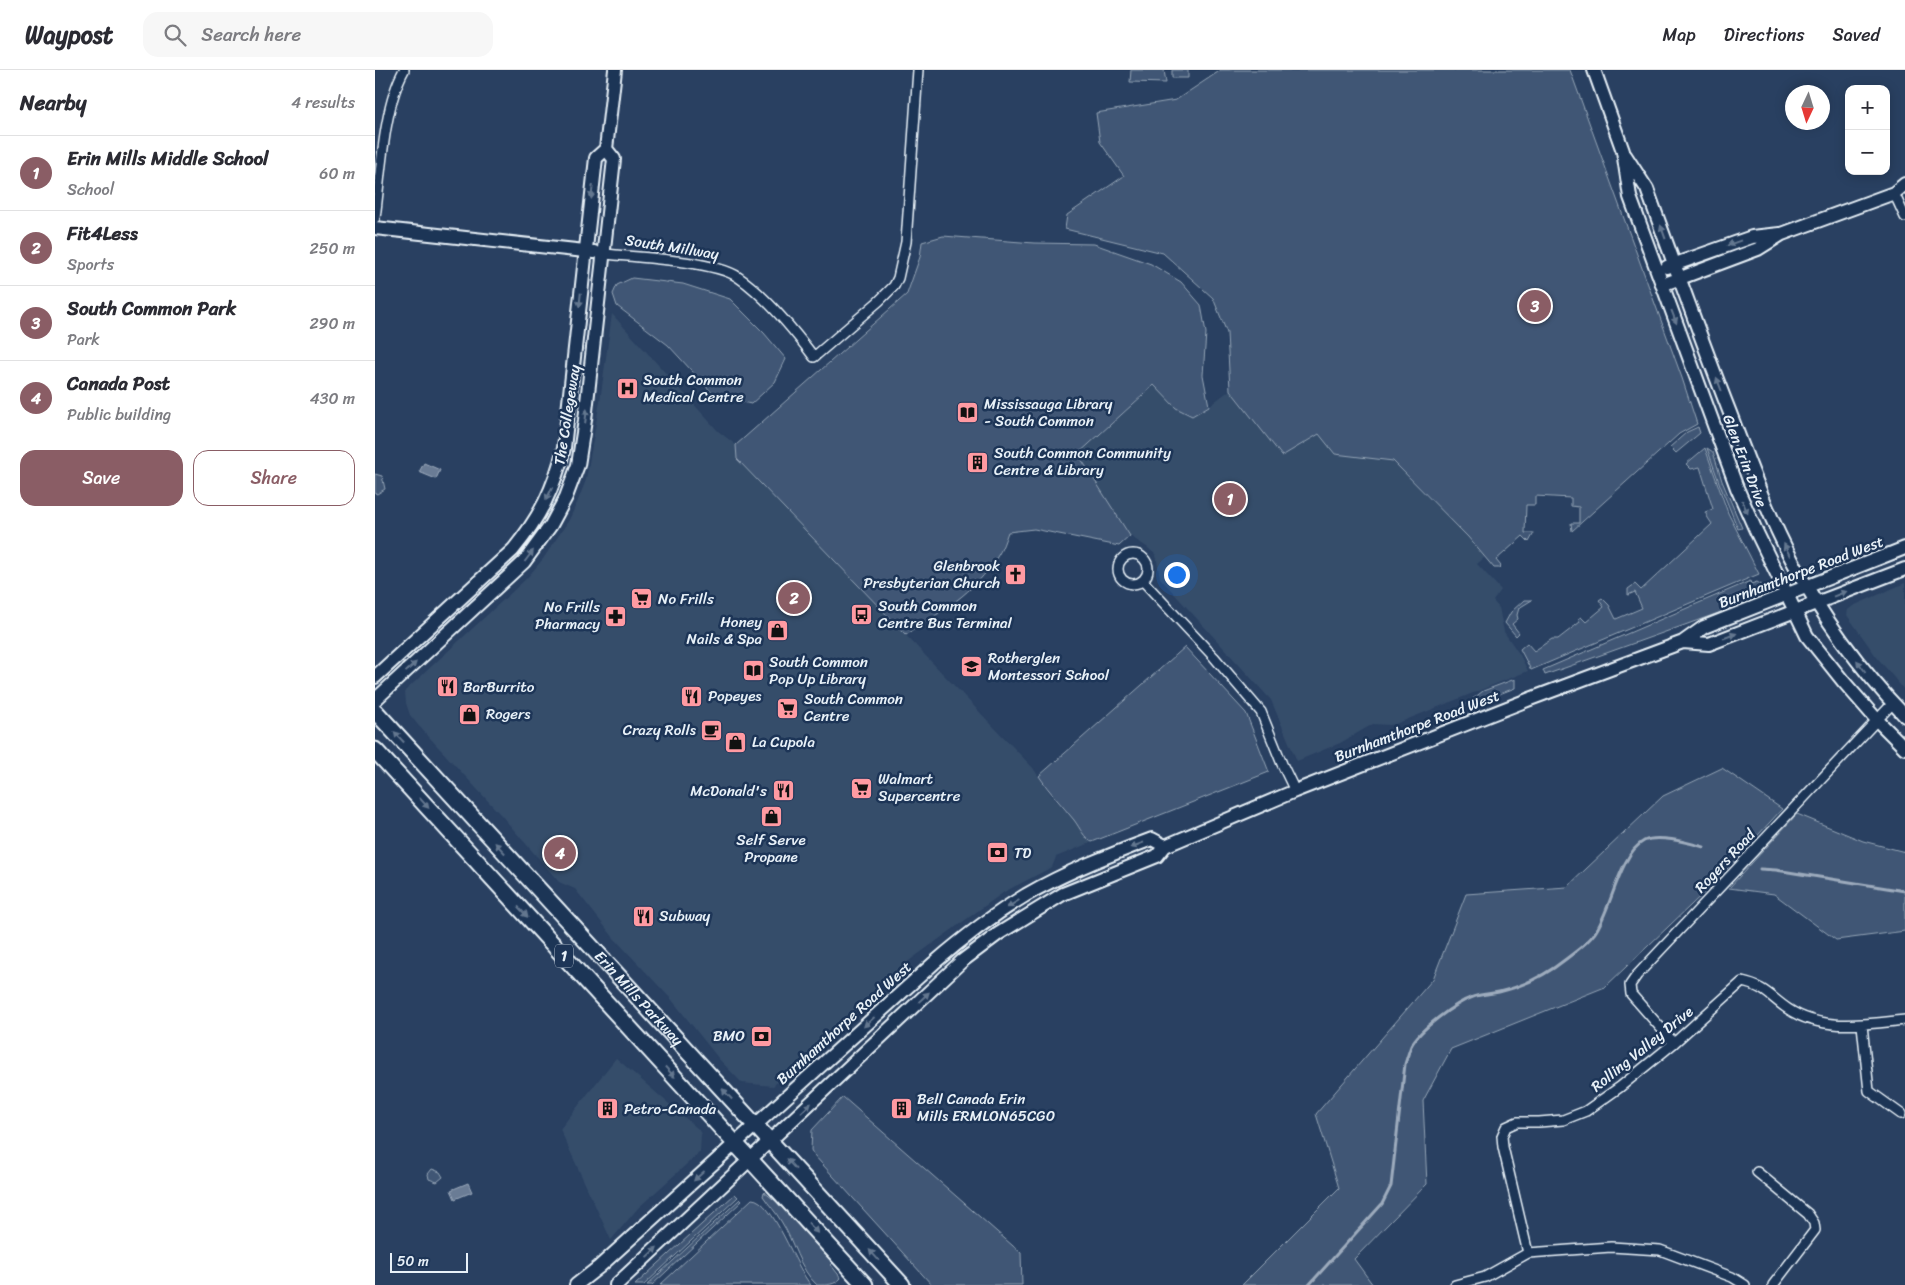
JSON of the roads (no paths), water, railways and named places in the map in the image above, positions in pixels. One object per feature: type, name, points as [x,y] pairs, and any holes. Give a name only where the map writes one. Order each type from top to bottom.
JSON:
[{"type":"main road","name":"Erin Mills Parkway","points":[[375,711],[902,1285]]},
{"type":"main road","name":"Erin Mills Parkway","points":[[375,750],[865,1285]]},
{"type":"street","points":[[375,218],[389,114],[398,81],[404,70]]},
{"type":"street","name":"The Collegeway","points":[[375,677],[513,550],[526,534],[548,497],[558,475],[564,448],[596,158],[606,149],[615,70]]},
{"type":"street","name":"South Millway","points":[[375,228],[585,251],[705,267],[738,276],[765,301],[814,357],[879,301],[894,286],[898,278],[906,242],[918,70]]},
{"type":"street","name":"Glen Erin Drive","points":[[1594,70],[1623,151],[1630,197],[1737,488],[1757,533],[1807,636],[1877,720],[1905,748]]},
{"type":"street","name":"The Collegeway","points":[[375,700],[524,562],[551,525],[566,497],[578,464],[585,420],[614,159],[606,149]]},
{"type":"street","name":"Glen Erin Drive","points":[[1623,151],[1647,189],[1757,484],[1792,560],[1850,651],[1905,716]]},
{"type":"street","points":[[1662,285],[1758,249],[1782,234],[1894,192],[1905,184]]},
{"type":"street","points":[[1894,192],[1905,217]]},
{"type":"street","points":[[1657,271],[1753,237],[1782,234]]},
{"type":"street","name":"Burnhamthorpe Road West","points":[[616,1285],[947,975],[985,943],[1023,917],[1063,894],[1157,856],[1165,846],[1295,791],[1530,699],[1683,642],[1704,627],[1905,548]]},
{"type":"street","name":"Burnhamthorpe Road West","points":[[1683,642],[1709,644],[1905,569]]},
{"type":"street","points":[[1143,581],[1256,705],[1261,712],[1295,791]]},
{"type":"street","name":"Rogers Road","points":[[1674,1043],[1631,994],[1630,985],[1637,974],[1893,703]]},
{"type":"street","name":"Burnhamthorpe Road West","points":[[577,1285],[934,963],[991,918],[1055,880],[1107,856],[1152,839],[1165,846]]},
{"type":"street","name":"Rolling Valley Drive","points":[[1528,1253],[1503,1147],[1502,1136],[1506,1128],[1517,1122],[1563,1120],[1585,1111],[1620,1087],[1674,1043],[1742,982],[1756,985],[1788,1009],[1808,1019],[1831,1024],[1862,1025],[1905,1020]]},
{"type":"street","points":[[1862,1025],[1869,1091],[1901,1114]]},
{"type":"street","points":[[1757,1172],[1808,1214],[1814,1222],[1815,1230],[1773,1285]]},
{"type":"street","points":[[1455,1285],[1485,1277],[1528,1253],[1611,1247],[1660,1250],[1733,1276],[1745,1285]]},
{"type":"waterway","points":[[1309,1285],[1382,1204],[1391,1186],[1405,1064],[1411,1046],[1422,1032],[1438,1018],[1465,1000],[1508,990],[1543,975],[1585,944],[1600,924],[1628,858],[1635,848],[1644,841],[1657,838],[1682,841],[1704,847]]},
{"type":"waterway","points":[[1760,869],[1905,891]]},
{"type":"place","name":"South Common Park","points":[[1535,306]]},
{"type":"place","name":"South Common Medical Centre","points":[[627,389]]},
{"type":"place","name":"Mississauga Library - South Common","points":[[968,413]]},
{"type":"place","name":"South Common Community Centre & Library","points":[[978,462]]},
{"type":"place","name":"Erin Mills Middle School","points":[[1230,499]]},
{"type":"place","name":"Glenbrook Presbyterian Church","points":[[1016,575]]},
{"type":"place","name":"Fit4Less","points":[[794,598]]},
{"type":"place","name":"No Frills","points":[[642,599]]},
{"type":"place","name":"South Common Centre Bus Terminal","points":[[862,615]]},
{"type":"place","name":"No Frills Pharmacy","points":[[616,616]]},
{"type":"place","name":"Honey Nails & Spa","points":[[778,631]]},
{"type":"place","name":"Rotherglen Montessori School","points":[[972,667]]},
{"type":"place","name":"South Common Pop Up Library","points":[[753,671]]},
{"type":"place","name":"BarBurrito","points":[[447,687]]},
{"type":"place","name":"Popeyes","points":[[692,696]]},
{"type":"place","name":"South Common Centre","points":[[788,708]]},
{"type":"place","name":"Rogers","points":[[470,714]]},
{"type":"place","name":"Crazy Rolls","points":[[712,730]]},
{"type":"place","name":"La Cupola","points":[[736,742]]},
{"type":"place","name":"Walmart Supercentre","points":[[862,788]]},
{"type":"place","name":"McDonald's","points":[[783,791]]},
{"type":"place","name":"Self Serve Propane","points":[[771,817]]},
{"type":"place","name":"Canada Post","points":[[560,853]]},
{"type":"place","name":"TD","points":[[998,853]]},
{"type":"place","name":"Subway","points":[[643,916]]},
{"type":"place","name":"BMO","points":[[761,1036]]},
{"type":"place","name":"Bell Canada Erin Mills ERMLON65CG0","points":[[901,1108]]},
{"type":"place","name":"Petro-Canada","points":[[608,1109]]}]
